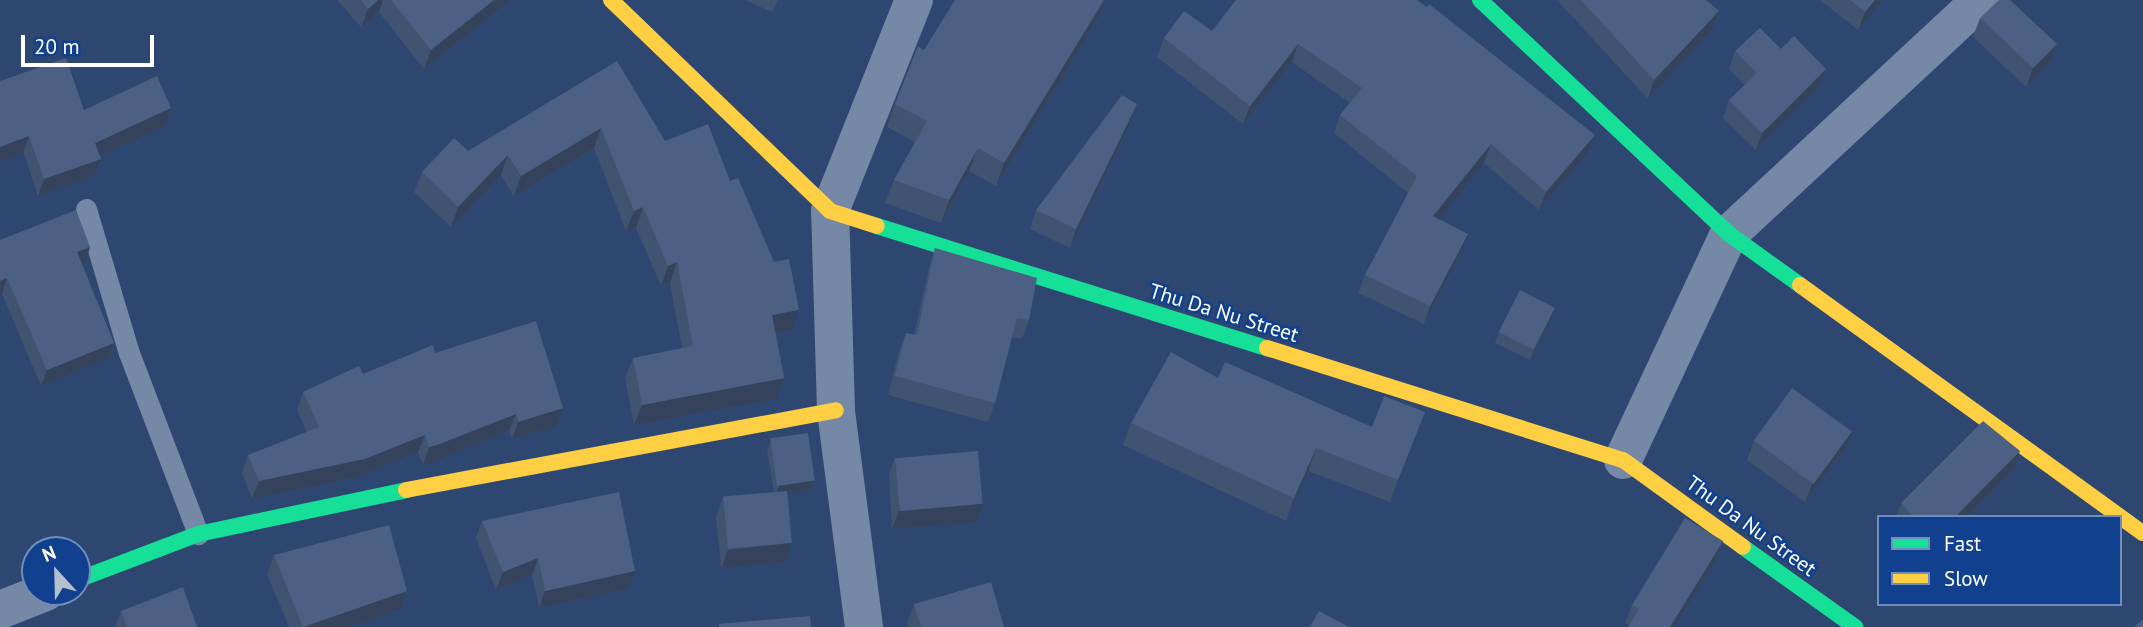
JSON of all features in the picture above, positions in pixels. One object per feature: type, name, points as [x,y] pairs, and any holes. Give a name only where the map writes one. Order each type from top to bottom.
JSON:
[{"type":"street","name":"Thu Da Nu Street","points":[[611,0],[830,211],[1623,460],[1855,627]]},
{"type":"street","points":[[864,627],[836,410],[830,211],[914,0]]},
{"type":"street","points":[[1480,0],[1729,234],[2118,515]]},
{"type":"street","points":[[1623,460],[1729,234],[1981,0]]},
{"type":"street","points":[[91,575],[198,534],[320,506],[836,410]]},
{"type":"street","points":[[2122,518],[2143,533]]},
{"type":"street","points":[[0,610],[21,602]]},
{"type":"lane","points":[[86,209],[129,353],[198,534]]},
{"type":"building","points":[[361,0],[378,0],[368,9]]},
{"type":"building","points":[[391,0],[494,0],[431,50]]},
{"type":"building","points":[[955,0],[1104,0],[1004,163],[978,148],[949,200],[894,180],[927,121],[895,104],[918,46],[924,50]]},
{"type":"building","points":[[1236,0],[1417,0],[1427,7],[1429,4],[1595,135],[1546,192],[1491,144],[1433,216],[1468,234],[1430,306],[1365,275],[1417,176],[1340,115],[1362,88],[1298,44],[1250,106],[1164,38],[1184,11],[1212,31]]},
{"type":"building","points":[[1581,0],[1706,0],[1719,11],[1654,80]]},
{"type":"building","points":[[1850,0],[1875,0],[1865,12]]},
{"type":"building","points":[[1999,0],[2010,0],[2057,44],[2033,68],[1980,18]]},
{"type":"building","points":[[1760,28],[1781,49],[1794,36],[1826,69],[1762,133],[1729,100],[1757,73],[1735,51]]},
{"type":"building","points":[[66,58],[84,110],[157,76],[171,108],[95,143],[101,159],[44,179],[29,136],[0,147],[0,81]]},
{"type":"building","points":[[617,61],[665,141],[708,124],[730,181],[738,178],[774,262],[789,259],[799,310],[772,315],[784,378],[642,405],[633,358],[693,346],[677,262],[668,266],[643,207],[634,211],[601,128],[521,176],[508,155],[458,207],[422,172],[454,138],[468,151]]},
{"type":"building","points":[[1122,95],[1137,104],[1076,229],[1036,210]]},
{"type":"building","points":[[76,210],[90,247],[77,252],[114,343],[47,370],[7,278],[0,281],[0,240]]},
{"type":"building","points":[[935,248],[1037,278],[1029,320],[1017,318],[995,403],[895,376],[906,333],[917,335]]},
{"type":"building","points":[[1520,290],[1555,308],[1533,350],[1499,332]]},
{"type":"building","points":[[536,321],[563,408],[518,422],[516,414],[429,447],[425,435],[365,459],[259,481],[248,455],[319,427],[303,392],[359,366],[363,374],[433,345],[435,353]]},
{"type":"building","points":[[1171,352],[1218,378],[1225,362],[1372,427],[1384,396],[1425,412],[1398,480],[1316,448],[1294,498],[1131,423]]},
{"type":"building","points":[[1792,388],[1852,431],[1814,484],[1754,441]]},
{"type":"building","points":[[1983,421],[2020,451],[1957,515],[1912,515],[1901,503]]},
{"type":"building","points":[[808,433],[815,481],[777,486],[770,438]]},
{"type":"building","points":[[978,451],[983,504],[900,511],[895,458]]},
{"type":"building","points":[[787,491],[792,543],[728,548],[723,497]]},
{"type":"building","points":[[619,492],[635,571],[545,591],[538,558],[503,572],[482,521]]},
{"type":"building","points":[[1685,518],[1723,541],[1670,627],[1628,627],[1639,609],[1632,605]]},
{"type":"building","points":[[389,525],[407,591],[303,627],[274,555]]},
{"type":"building","points":[[991,582],[1004,627],[921,627],[914,604]]},
{"type":"building","points":[[183,587],[197,627],[127,627],[121,611]]},
{"type":"building","points":[[1319,611],[1349,627],[1310,627]]},
{"type":"building","points":[[810,616],[811,627],[719,627],[719,624]]},
{"type":"building","points":[[2143,619],[2143,627],[2134,627]]},
{"type":"traffic: fast","points":[[1480,0],[1729,234],[1800,285]]},
{"type":"traffic: fast","points":[[877,226],[1267,348]]},
{"type":"traffic: fast","points":[[91,575],[198,534],[406,490]]},
{"type":"traffic: fast","points":[[1743,547],[1855,627]]},
{"type":"traffic: slow","points":[[611,0],[830,211],[877,226]]},
{"type":"traffic: slow","points":[[1800,285],[2118,515]]},
{"type":"traffic: slow","points":[[1267,348],[1623,460],[1743,547]]},
{"type":"traffic: slow","points":[[406,490],[836,410]]},
{"type":"traffic: slow","points":[[2122,518],[2143,533]]}]
